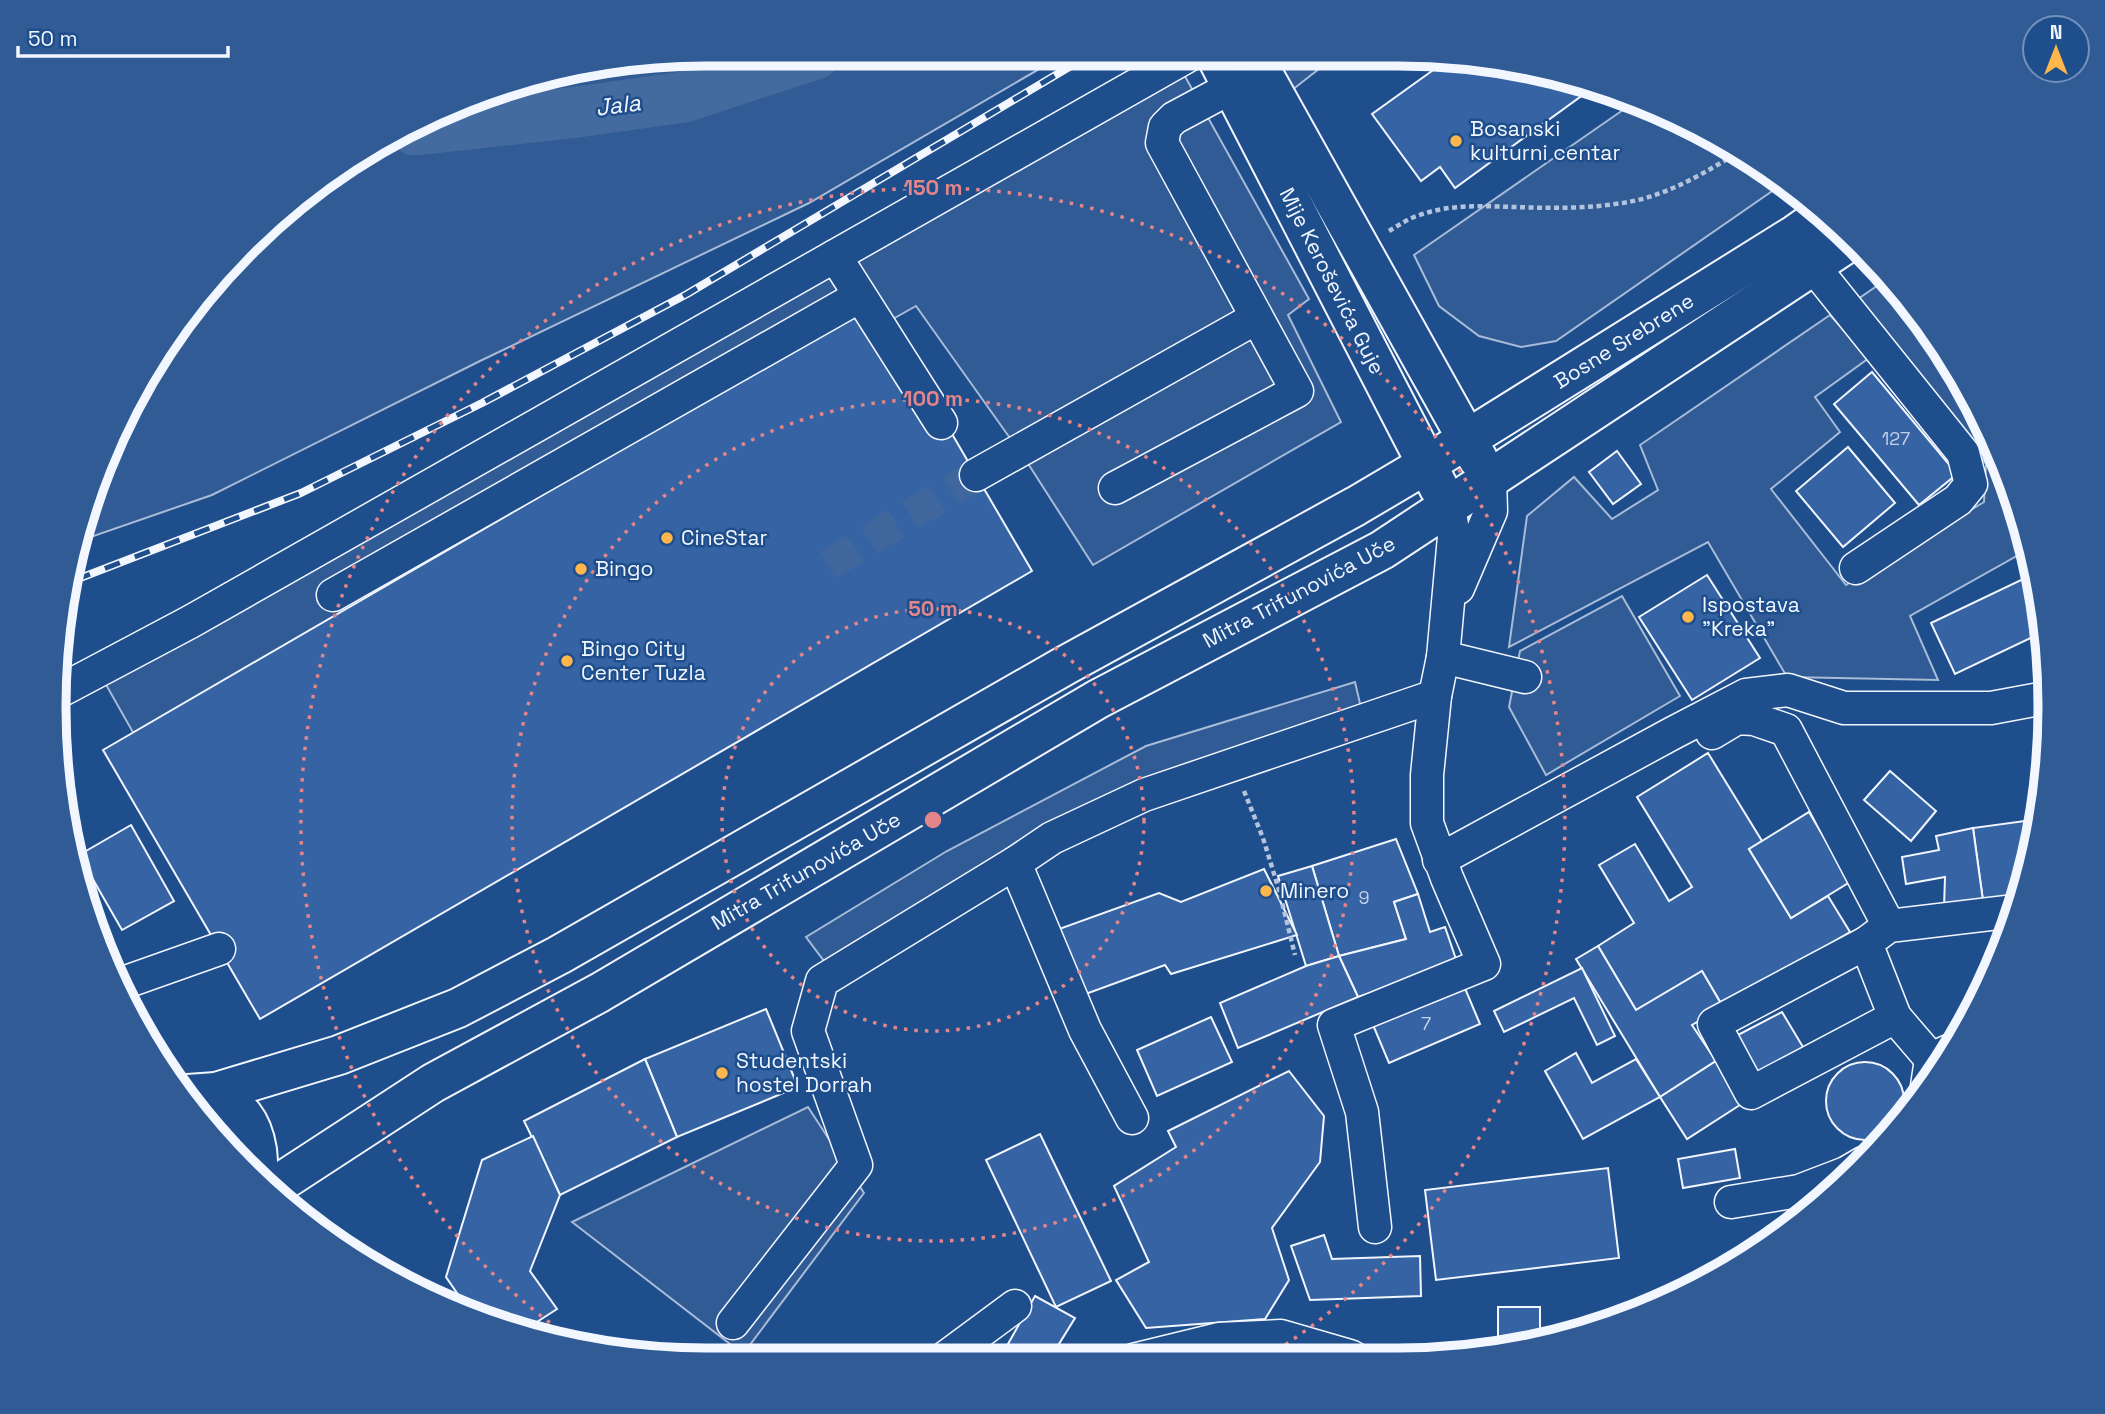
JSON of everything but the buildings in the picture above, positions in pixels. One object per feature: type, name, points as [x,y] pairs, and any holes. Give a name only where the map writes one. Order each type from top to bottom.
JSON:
[{"type":"main road","name":"Mije Keroševića Guje","points":[[1259,66],[1490,479]]},
{"type":"main road","name":"Mije Keroševića Guje","points":[[1223,71],[1449,507]]},
{"type":"main road","name":"Bosne Srebrene","points":[[1427,464],[1815,221]]},
{"type":"main road","name":"Bosne Srebrene","points":[[1490,479],[1843,246]]},
{"type":"main road","points":[[202,1093],[339,1055],[470,1002],[559,955],[1054,672],[1427,464]]},
{"type":"main road","name":"Mitra Trifunovića Uče","points":[[279,1183],[433,1083],[599,993],[1098,699],[1382,550],[1490,479]]},
{"type":"main road","points":[[202,1093],[236,1107],[248,1120],[255,1135],[259,1164]]},
{"type":"street","points":[[67,687],[190,622],[1170,66]]},
{"type":"street","points":[[1115,488],[1297,391],[1162,143],[1165,127],[1223,71]]},
{"type":"street","points":[[835,256],[941,424]]},
{"type":"street","points":[[1813,266],[1963,453],[1971,484],[1958,500],[1856,568]]},
{"type":"street","points":[[333,595],[860,296]]},
{"type":"street","points":[[976,475],[1256,318]]},
{"type":"street","points":[[1448,612],[1491,510],[1490,479]]},
{"type":"street","points":[[1375,1227],[1363,1112],[1334,1025],[1484,964],[1443,869],[1427,823],[1427,775],[1435,696],[1443,657],[1454,537],[1449,507]]},
{"type":"street","points":[[1443,657],[1525,677]]},
{"type":"street","points":[[1443,869],[1672,733],[1746,695],[1788,690],[1844,708],[1991,708],[2038,699]]},
{"type":"street","points":[[733,1323],[856,1165],[808,1031],[822,981],[1052,838],[1143,795],[1435,696]]},
{"type":"street","points":[[1443,869],[1702,740],[1737,718],[1754,719],[1786,730],[1877,934],[1895,1017],[1932,1061]]},
{"type":"street","points":[[1015,863],[1085,1030],[1132,1118]]},
{"type":"street","points":[[1895,1017],[1751,1093],[1714,1024],[1877,934],[2005,913]]},
{"type":"street","points":[[129,981],[219,949]]},
{"type":"street","points":[[1731,1202],[1799,1191],[1831,1179]]},
{"type":"street","points":[[958,1348],[1015,1306]]},
{"type":"street","points":[[1182,1348],[1219,1339],[1281,1336],[1322,1348]]},
{"type":"path","points":[[1379,237],[1415,216],[1440,209],[1469,206],[1563,208],[1616,204],[1652,197],[1694,180],[1729,158]]},
{"type":"path","points":[[1254,818],[1279,890],[1295,955]]},
{"type":"shaded area","points":[[699,66],[792,66],[712,95]]},
{"type":"shaded area","points":[[707,66],[1044,66],[809,203],[480,361],[212,495],[89,538],[115,462],[133,424],[174,351],[199,317],[225,285],[285,225],[351,174],[387,152],[462,115],[501,100],[541,88],[623,72]]},
{"type":"shaded area","points":[[1170,66],[1179,66],[1309,299],[1288,315],[1341,422],[1093,565],[1027,462],[916,306],[139,743],[96,667]]},
{"type":"shaded area","points":[[1259,66],[1323,66],[1278,101]]},
{"type":"shaded area","points":[[1625,108],[1718,152],[1775,189],[1556,341],[1521,347],[1479,336],[1439,306],[1414,255]]},
{"type":"shaded area","points":[[1879,284],[1931,351],[1953,387],[1990,462],[2005,501],[2020,554],[1910,616],[1938,680],[1787,677],[1708,542],[1509,647],[1527,516],[1574,477],[1612,519],[1658,490],[1640,445],[1830,315],[1869,358],[1815,397],[1840,432],[1771,489],[1846,585],[1984,502],[1986,464],[1858,299]]},
{"type":"shaded area","points":[[1622,596],[1680,696],[1546,775],[1509,707],[1520,651]]},
{"type":"shaded area","points":[[1355,682],[1362,712],[1208,767],[830,969],[806,937],[947,851],[1146,746]]},
{"type":"shaded area","points":[[808,1107],[864,1193],[748,1348],[735,1348],[572,1222]]},
{"type":"waterway","name":"Jala","points":[[435,128],[684,97],[778,66]]},
{"type":"tunnel","points":[[828,565],[976,475]]},
{"type":"railway","points":[[80,578],[301,493],[482,403],[687,294],[1071,66]]},
{"type":"place","name":"Bosanski kulturni centar","points":[[1456,141]]},
{"type":"place","name":"CineStar","points":[[667,538]]},
{"type":"place","name":"Bingo","points":[[581,569]]},
{"type":"place","name":"Ispostava \"Kreka\"","points":[[1688,617]]},
{"type":"place","name":"Bingo City Center Tuzla","points":[[567,661]]},
{"type":"place","name":"Minero","points":[[1266,891]]},
{"type":"place","name":"Studentski hostel Dorrah","points":[[722,1073]]}]
